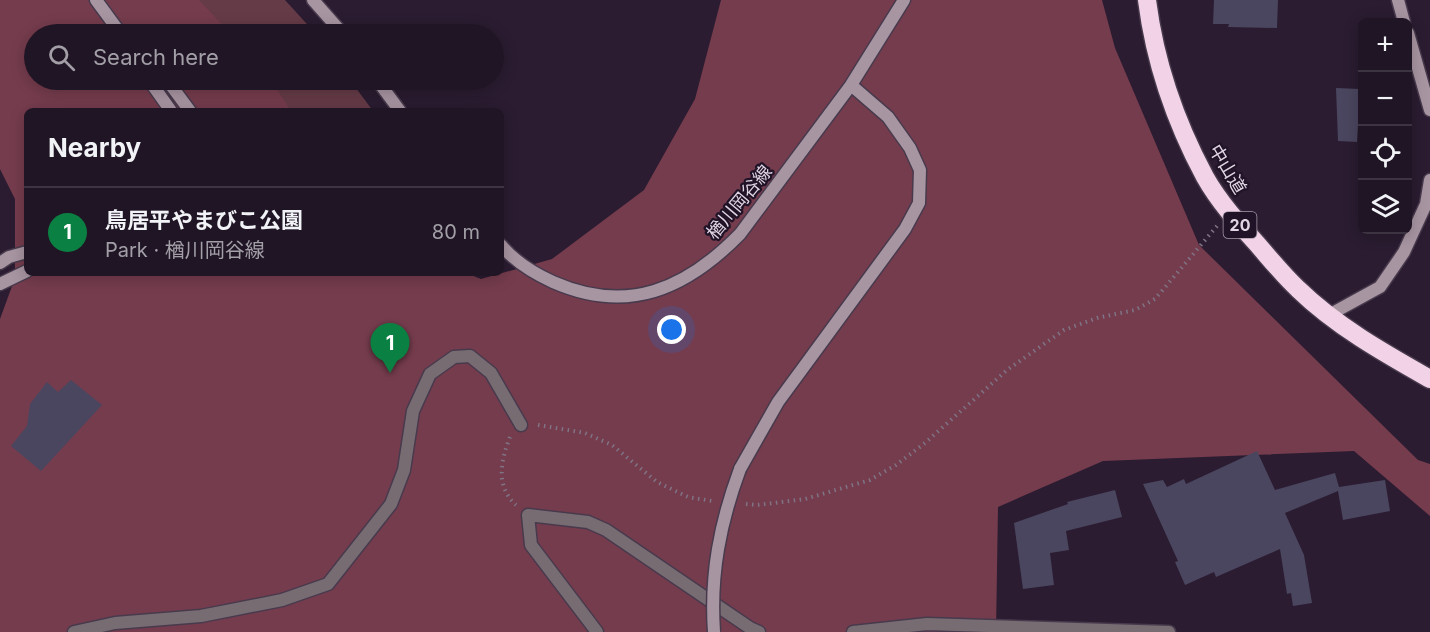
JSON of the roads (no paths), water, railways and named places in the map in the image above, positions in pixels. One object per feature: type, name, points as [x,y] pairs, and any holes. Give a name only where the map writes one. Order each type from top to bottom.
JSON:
[{"type":"highway","name":"中山道","points":[[1147,0],[1161,76],[1181,127],[1206,178],[1229,211],[1298,290],[1373,347],[1430,379]]},
{"type":"street","points":[[96,0],[114,24]]},
{"type":"street","points":[[313,0],[334,24]]},
{"type":"street","name":"楢川岡谷線","points":[[504,249],[510,257],[538,276],[572,290],[606,297],[640,296],[672,285],[705,266],[740,234],[851,85],[904,0]]},
{"type":"street","points":[[1398,0],[1403,18]]},
{"type":"street","points":[[1412,50],[1430,110]]},
{"type":"street","points":[[714,632],[712,608],[718,538],[727,503],[740,469],[777,402],[905,229],[919,203],[920,170],[910,148],[888,117],[851,85]]},
{"type":"street","points":[[156,90],[169,108]]},
{"type":"street","points":[[174,90],[188,108]]},
{"type":"street","points":[[384,90],[398,108]]},
{"type":"street","points":[[1329,315],[1380,287],[1404,252],[1426,204],[1430,180]]},
{"type":"street","points":[[0,263],[9,257],[24,253]]},
{"type":"street","points":[[0,284],[24,272]]},
{"type":"street","points":[[74,632],[116,623],[201,616],[282,600],[328,584],[391,504],[404,470],[413,411],[430,374],[454,357],[470,356],[491,373],[521,425]]},
{"type":"street","points":[[597,632],[531,545],[528,515],[588,522],[606,530],[759,632]]},
{"type":"street","points":[[853,632],[927,624],[1169,632]]},
{"type":"place","name":"鳥居平やまびこ公園","points":[[390,373]]}]
